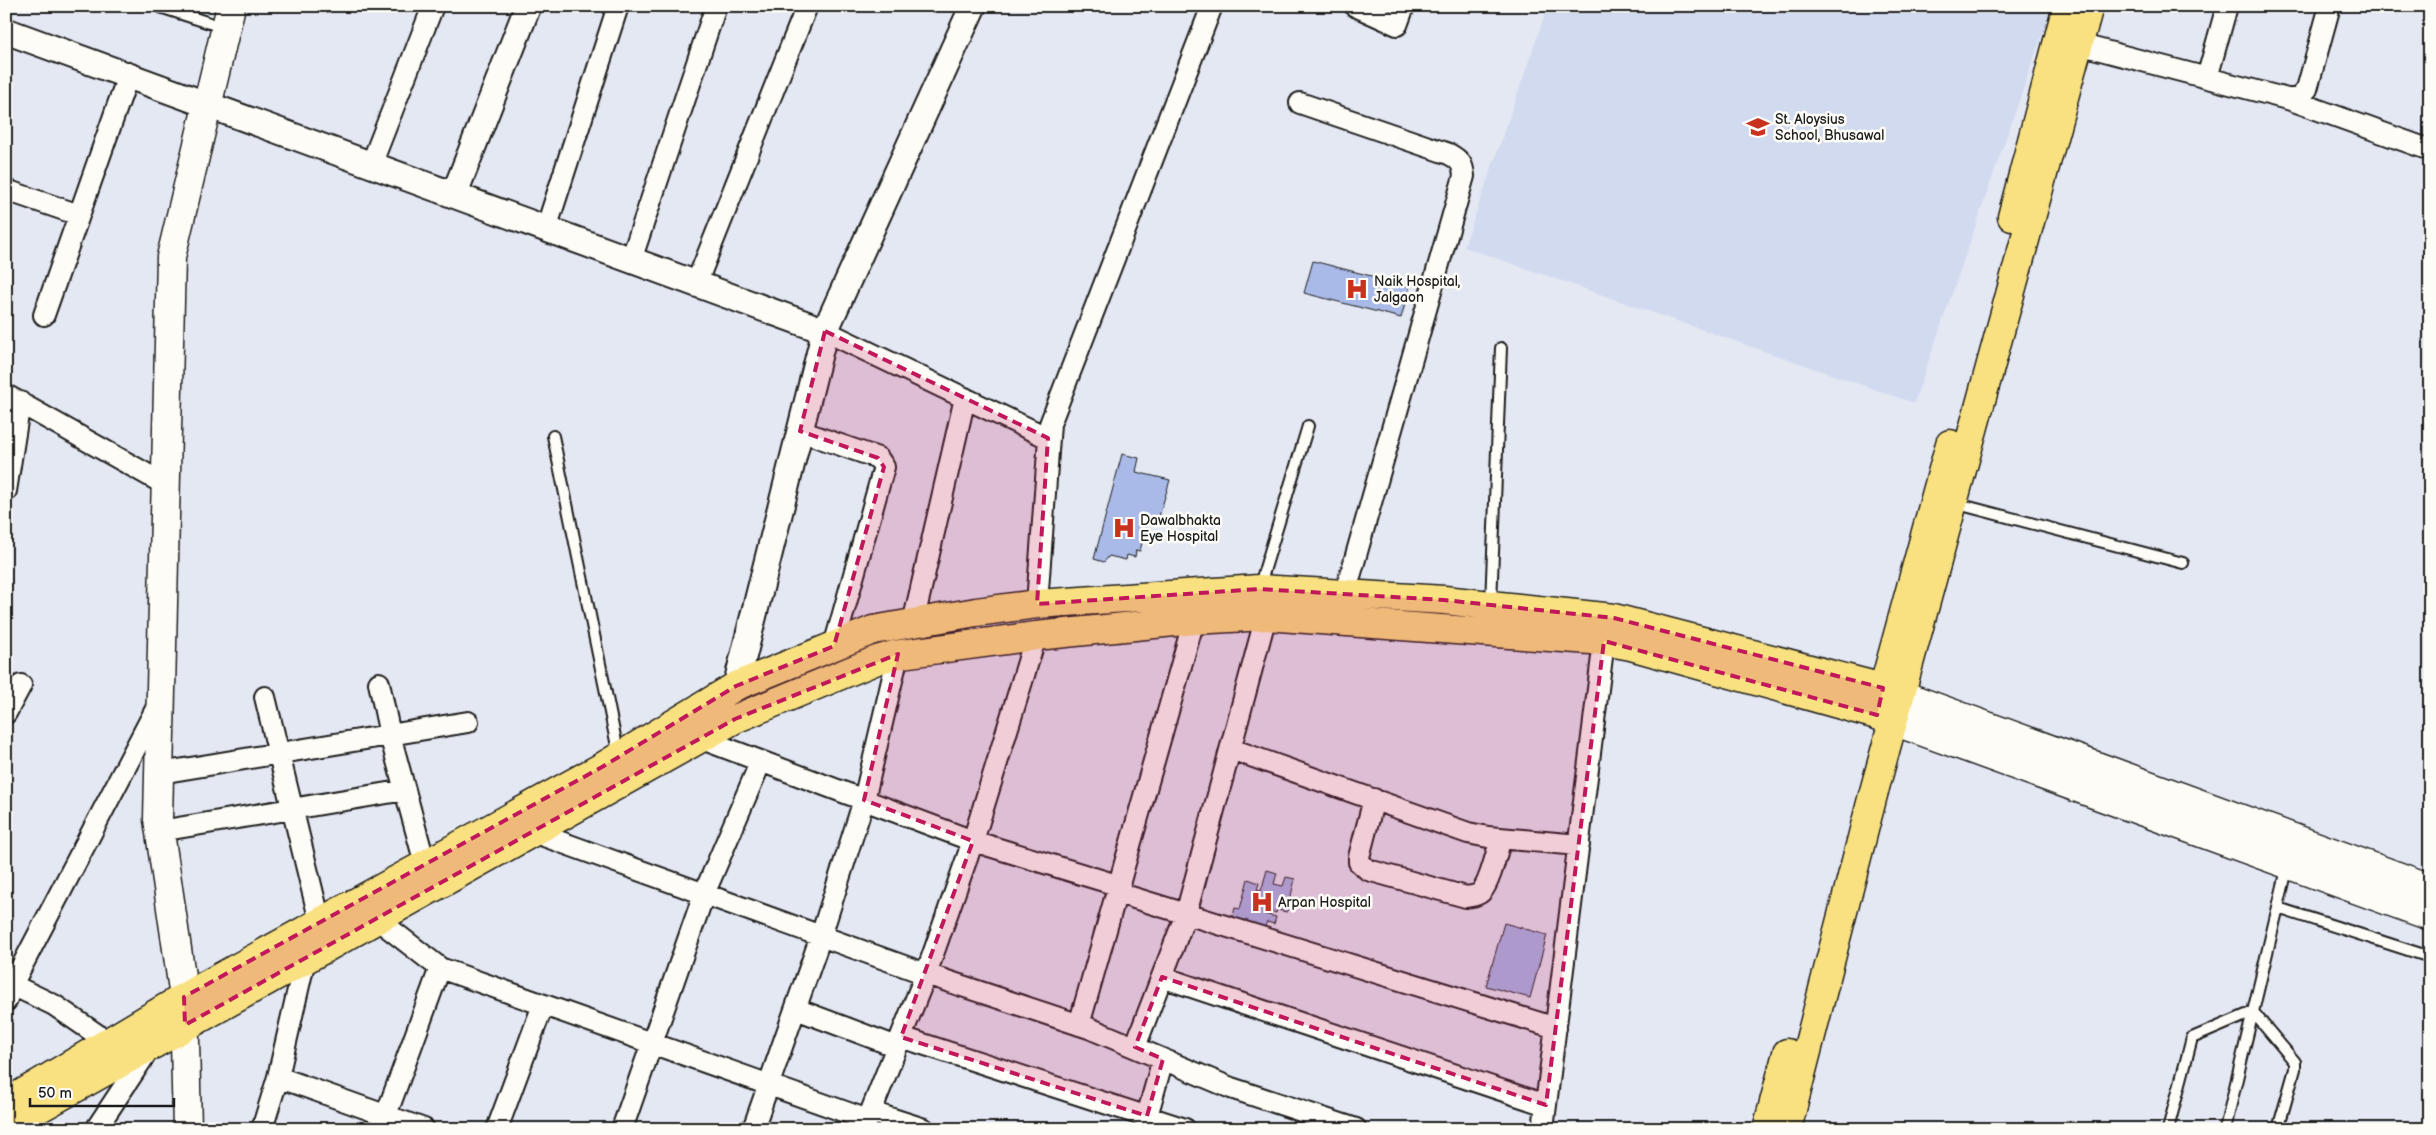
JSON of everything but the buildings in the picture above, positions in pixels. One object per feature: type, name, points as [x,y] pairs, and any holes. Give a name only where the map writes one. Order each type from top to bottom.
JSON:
[{"type":"main road","points":[[1767,1129],[1804,1023],[1886,718],[1975,357],[2067,6]]},
{"type":"main road","points":[[1892,691],[1954,503],[2088,6]]},
{"type":"main road","points":[[186,1129],[184,997],[160,831],[161,699],[171,257],[228,17]]},
{"type":"main road","points":[[6,1103],[184,997],[619,757],[736,686],[873,630],[1036,604],[1258,589],[1491,605],[1614,618],[1892,691],[2169,792],[2291,852],[2430,916]]},
{"type":"main road","points":[[6,1127],[735,718],[877,660],[898,655],[1036,636],[1194,620],[1266,616],[1604,641],[1631,646],[1886,718],[2161,820],[2430,888]]},
{"type":"main road","points":[[2161,820],[2169,792]]},
{"type":"main road","points":[[1787,1129],[1804,1023]]},
{"type":"street","points":[[370,165],[433,6]]},
{"type":"street","points":[[454,196],[528,6]]},
{"type":"street","points":[[546,229],[618,6]]},
{"type":"street","points":[[632,260],[716,6]]},
{"type":"street","points":[[696,284],[807,6]]},
{"type":"street","points":[[736,686],[825,331],[973,6]]},
{"type":"street","points":[[1036,604],[1050,424],[1212,6]]},
{"type":"street","points":[[1355,6],[1397,25],[1404,6]]},
{"type":"street","points":[[2208,78],[2227,6]]},
{"type":"street","points":[[2291,100],[2300,97],[2307,88],[2330,6]]},
{"type":"street","points":[[6,31],[825,331],[1048,438]]},
{"type":"street","points":[[2078,44],[2291,100],[2430,150]]},
{"type":"street","points":[[44,315],[128,76]]},
{"type":"street","points":[[1300,103],[1449,154],[1458,159],[1463,166],[1464,176],[1345,594]]},
{"type":"street","points":[[6,190],[80,215]]},
{"type":"street","points":[[913,623],[965,398]]},
{"type":"street","points":[[6,491],[13,399],[166,486]]},
{"type":"street","points":[[800,431],[878,458],[884,467],[834,646]]},
{"type":"street","points":[[1135,1047],[1186,914],[1266,616]]},
{"type":"street","points":[[1079,1024],[1119,889],[1194,620]]},
{"type":"street","points":[[868,1120],[926,974],[973,841],[1036,636]]},
{"type":"street","points":[[1543,1129],[1604,641]]},
{"type":"street","points":[[753,1129],[821,936],[864,800],[898,655]]},
{"type":"street","points":[[379,683],[390,735],[425,864]]},
{"type":"street","points":[[6,713],[21,685]]},
{"type":"street","points":[[265,697],[320,922]]},
{"type":"street","points":[[108,1042],[47,1001],[8,989],[161,699]]},
{"type":"street","points":[[160,773],[468,722]]},
{"type":"street","points":[[702,738],[973,841],[1119,889],[1186,914],[1556,1028]]},
{"type":"street","points":[[1231,750],[1468,833],[1579,845]]},
{"type":"street","points":[[622,1129],[650,1043],[704,894],[760,760]]},
{"type":"street","points":[[160,831],[405,790]]},
{"type":"street","points":[[1374,799],[1359,857],[1359,862],[1368,870],[1466,897],[1474,896],[1481,893],[1485,886],[1501,838]]},
{"type":"street","points":[[533,832],[926,974],[1079,1024],[1231,1088],[1356,1129]]},
{"type":"street","points":[[377,919],[440,968],[868,1120],[924,1129]]},
{"type":"street","points":[[262,1129],[278,1077],[304,959]]},
{"type":"street","points":[[384,1122],[440,968]]},
{"type":"street","points":[[1162,977],[1546,1105]]},
{"type":"street","points":[[497,1129],[543,1005]]},
{"type":"street","points":[[796,1009],[1145,1122],[1185,1129]]},
{"type":"street","points":[[96,1129],[153,1043]]},
{"type":"street","points":[[1145,1122],[1164,1059]]},
{"type":"street","points":[[278,1077],[384,1122],[424,1129]]},
{"type":"lane","points":[[157,6],[228,17]]},
{"type":"lane","points":[[1491,605],[1501,348]]},
{"type":"lane","points":[[1258,589],[1308,426]]},
{"type":"lane","points":[[554,436],[619,757]]},
{"type":"lane","points":[[1954,503],[2183,563]]},
{"type":"lane","points":[[2225,1129],[2291,852]]},
{"type":"lane","points":[[2278,908],[2430,957]]},
{"type":"lane","points":[[2168,1129],[2192,1038],[2253,1012]]},
{"type":"lane","points":[[2253,1012],[2295,1062],[2295,1069],[2278,1129]]},
{"type":"highlighted area","points":[[825,331],[1048,438],[1037,604],[1259,589],[1444,600],[1614,618],[1883,688],[1877,715],[1604,641],[1546,1105],[1162,977],[1135,1047],[1163,1059],[1147,1116],[901,1037],[973,841],[864,800],[898,654],[735,719],[185,1025],[184,997],[602,767],[736,686],[834,646],[884,467],[878,458],[800,431]]},
{"type":"shaded area","name":"St. Aloysius School, Bhusawal","points":[[1548,6],[2052,6],[1914,403],[1464,247]]},
{"type":"place","name":"St. Aloysius School, Bhusawal","points":[[1758,127]]},
{"type":"place","name":"Naik Hospital, Jalgaon","points":[[1357,289]]},
{"type":"place","name":"Dawalbhakta Eye Hospital","points":[[1124,528]]},
{"type":"place","name":"Arpan Hospital","points":[[1262,902]]}]
